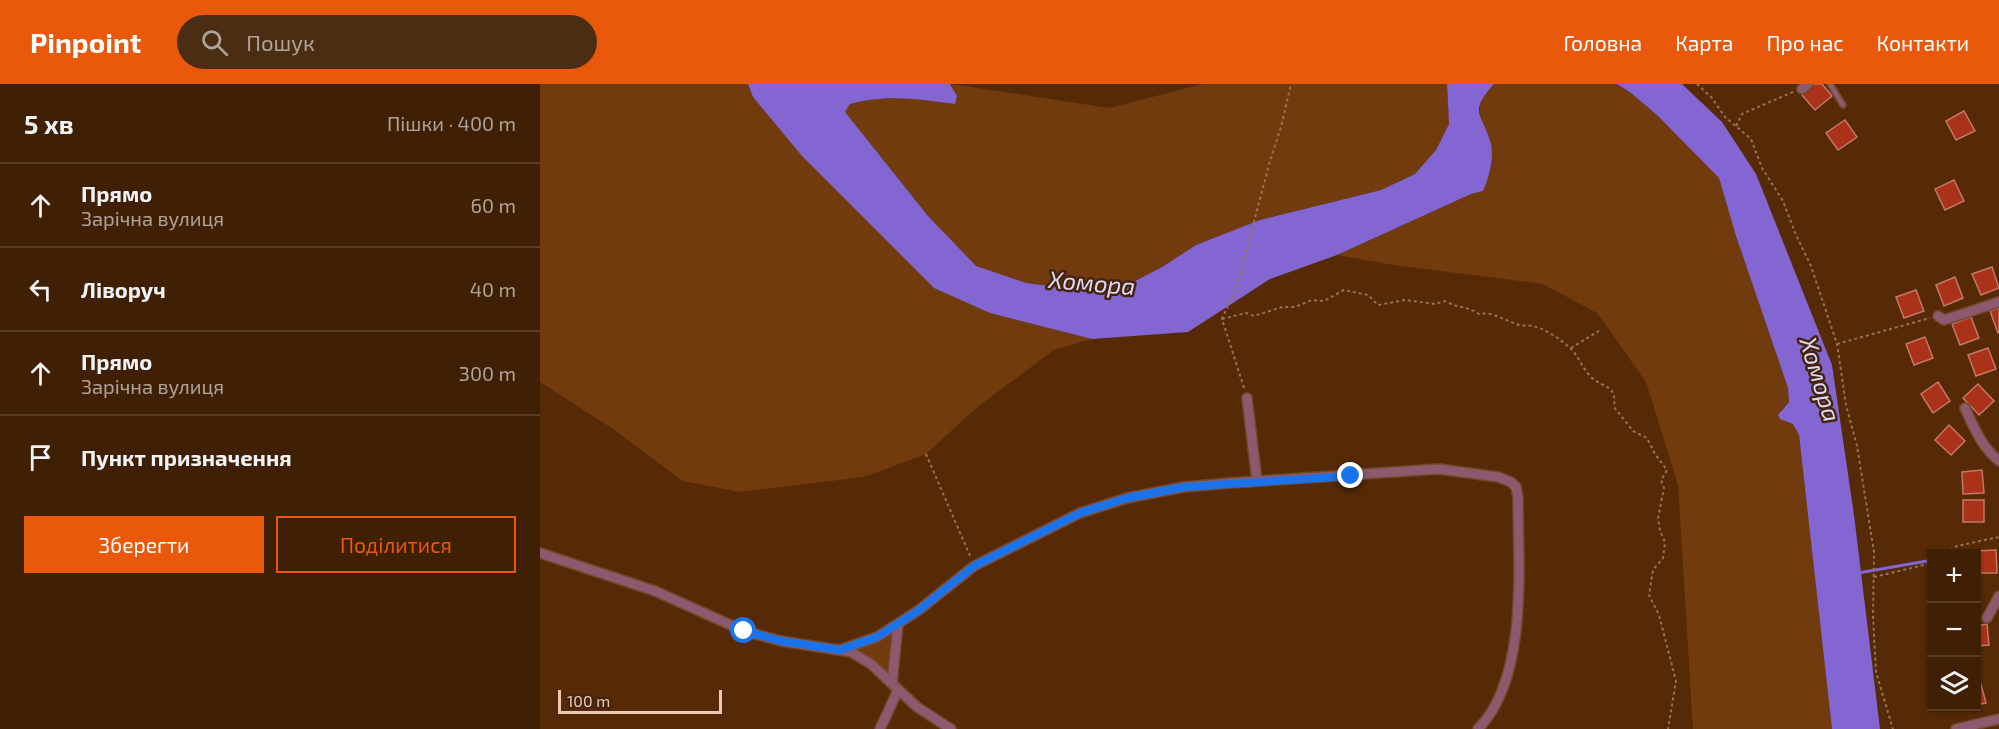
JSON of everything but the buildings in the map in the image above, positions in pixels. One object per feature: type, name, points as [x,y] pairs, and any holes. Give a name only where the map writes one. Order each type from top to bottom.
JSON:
[{"type":"street","points":[[1938,316],[1944,320],[1999,302]]},
{"type":"street","points":[[1247,398],[1257,481]]},
{"type":"street","points":[[1965,408],[1976,434],[1999,461]]},
{"type":"street","points":[[840,650],[877,637],[898,624],[974,566],[1080,513],[1127,498],[1184,487],[1439,469],[1498,477],[1511,482],[1516,487],[1518,611],[1513,659],[1500,693],[1484,723],[1478,729]]},
{"type":"street","points":[[540,553],[655,591],[744,631],[781,641],[851,652],[871,664],[916,707],[951,729]]},
{"type":"street","points":[[1987,618],[1999,596]]},
{"type":"street","points":[[880,729],[895,687],[898,624]]},
{"type":"street","points":[[1956,729],[1999,719]]},
{"type":"lane","points":[[1830,84],[1844,105]]},
{"type":"path","points":[[1247,398],[1222,319],[1237,286],[1291,84]]},
{"type":"path","points":[[1697,84],[1712,98],[1725,117],[1750,139],[1762,168],[1783,201],[1811,266],[1837,344],[1846,405],[1857,446],[1874,552],[1876,672],[1893,729]]},
{"type":"path","points":[[1736,126],[1742,114],[1805,86]]},
{"type":"path","points":[[1222,319],[1246,312],[1254,316],[1282,307],[1295,307],[1312,300],[1324,301],[1344,290],[1368,296],[1377,305],[1405,300],[1435,304],[1445,301],[1470,308],[1479,314],[1487,312],[1520,325],[1532,326],[1553,335],[1571,348],[1580,365],[1593,379],[1612,390],[1615,397],[1614,407],[1633,431],[1647,438],[1654,454],[1667,470],[1661,480],[1664,488],[1658,518],[1665,542],[1663,558],[1653,570],[1649,595],[1659,615],[1676,681],[1668,729]]},
{"type":"path","points":[[1837,344],[1938,316]]},
{"type":"path","points":[[1571,348],[1602,329]]},
{"type":"path","points":[[926,454],[974,566]]},
{"type":"path","points":[[1952,549],[1999,537]]},
{"type":"path","points":[[1873,577],[1927,564]]},
{"type":"shaded area","points":[[540,84],[748,84],[753,97],[990,313],[1092,339],[1054,350],[976,408],[926,454],[864,477],[740,492],[683,481],[613,429],[540,382]]},
{"type":"shaded area","points":[[951,84],[1109,108],[1203,84],[1447,84],[1449,124],[1436,150],[1415,174],[1381,190],[1260,220],[1196,245],[1162,267],[1120,289],[1097,292],[1026,283],[976,267],[928,216],[845,112],[850,104],[877,99],[902,98],[955,104],[957,96]]},
{"type":"shaded area","points":[[1494,84],[1617,84],[1657,115],[1719,178],[1736,236],[1788,388],[1789,402],[1782,409],[1787,422],[1793,424],[1799,435],[1832,729],[1693,729],[1678,485],[1646,382],[1597,313],[1543,284],[1400,266],[1337,255],[1471,194],[1483,191],[1491,147],[1479,116],[1481,100]]},
{"type":"shaded area","points":[[898,624],[892,684],[871,664],[840,650]]},
{"type":"water","points":[[748,84],[950,84],[957,96],[955,104],[902,98],[877,99],[850,104],[845,112],[928,216],[976,266],[1026,283],[1097,292],[1120,289],[1162,267],[1196,245],[1260,220],[1381,190],[1415,174],[1436,150],[1449,124],[1447,84],[1494,84],[1479,108],[1479,114],[1491,144],[1491,162],[1483,191],[1471,194],[1337,255],[1270,279],[1188,332],[1092,339],[990,313],[934,288],[802,156],[753,97]]},
{"type":"water","name":"Хомора","points":[[1617,84],[1682,84],[1722,122],[1756,174],[1832,365],[1854,515],[1880,729],[1832,729],[1799,435],[1793,424],[1780,419],[1778,415],[1789,402],[1788,388],[1736,236],[1719,178],[1657,115]]},
{"type":"waterway","points":[[1858,573],[1927,561]]},
{"type":"route","points":[[744,631],[781,641],[840,650],[877,637],[919,610],[974,566],[1080,513],[1127,498],[1184,487],[1351,476]]}]
